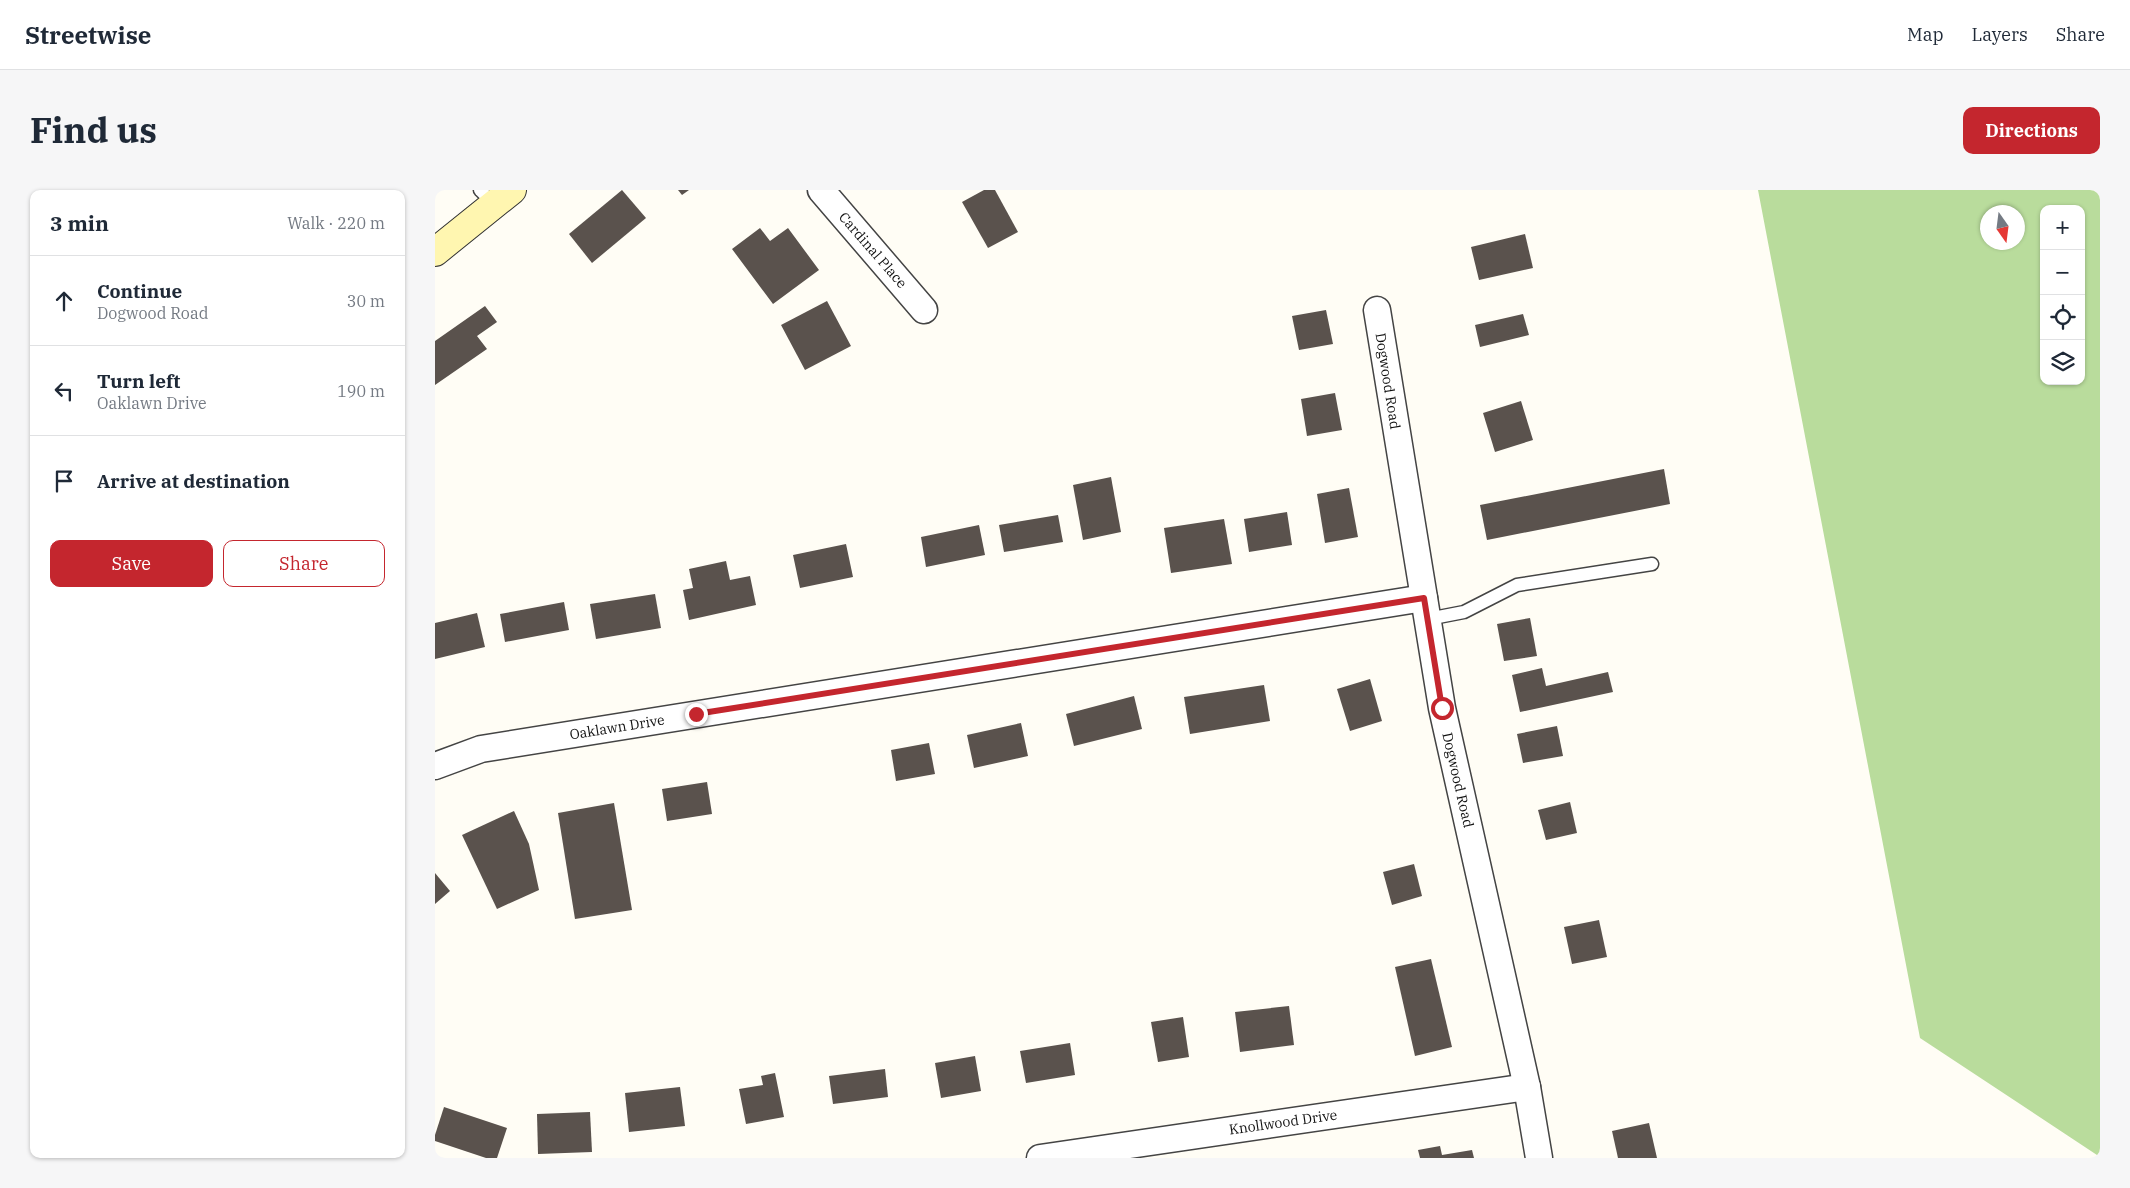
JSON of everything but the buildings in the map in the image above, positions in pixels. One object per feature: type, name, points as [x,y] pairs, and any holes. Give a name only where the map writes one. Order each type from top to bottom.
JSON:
[{"type":"street","name":"Cardinal Place","points":[[821,190],[924,310]]},
{"type":"street","points":[[435,252],[496,195]]},
{"type":"street","name":"Dogwood Road","points":[[1377,310],[1442,708],[1527,1087],[1539,1158]]},
{"type":"street","name":"Oaklawn Drive","points":[[435,766],[481,749],[1426,608]]},
{"type":"street","name":"Knollwood Drive","points":[[1040,1158],[1527,1087]]},
{"type":"lane","points":[[1426,608],[1465,612],[1517,585],[1652,564]]},
{"type":"green space","points":[[1758,190],[2100,190],[2100,1157],[1920,1038]]},
{"type":"route","points":[[696,714],[1424,598],[1442,708]]}]
